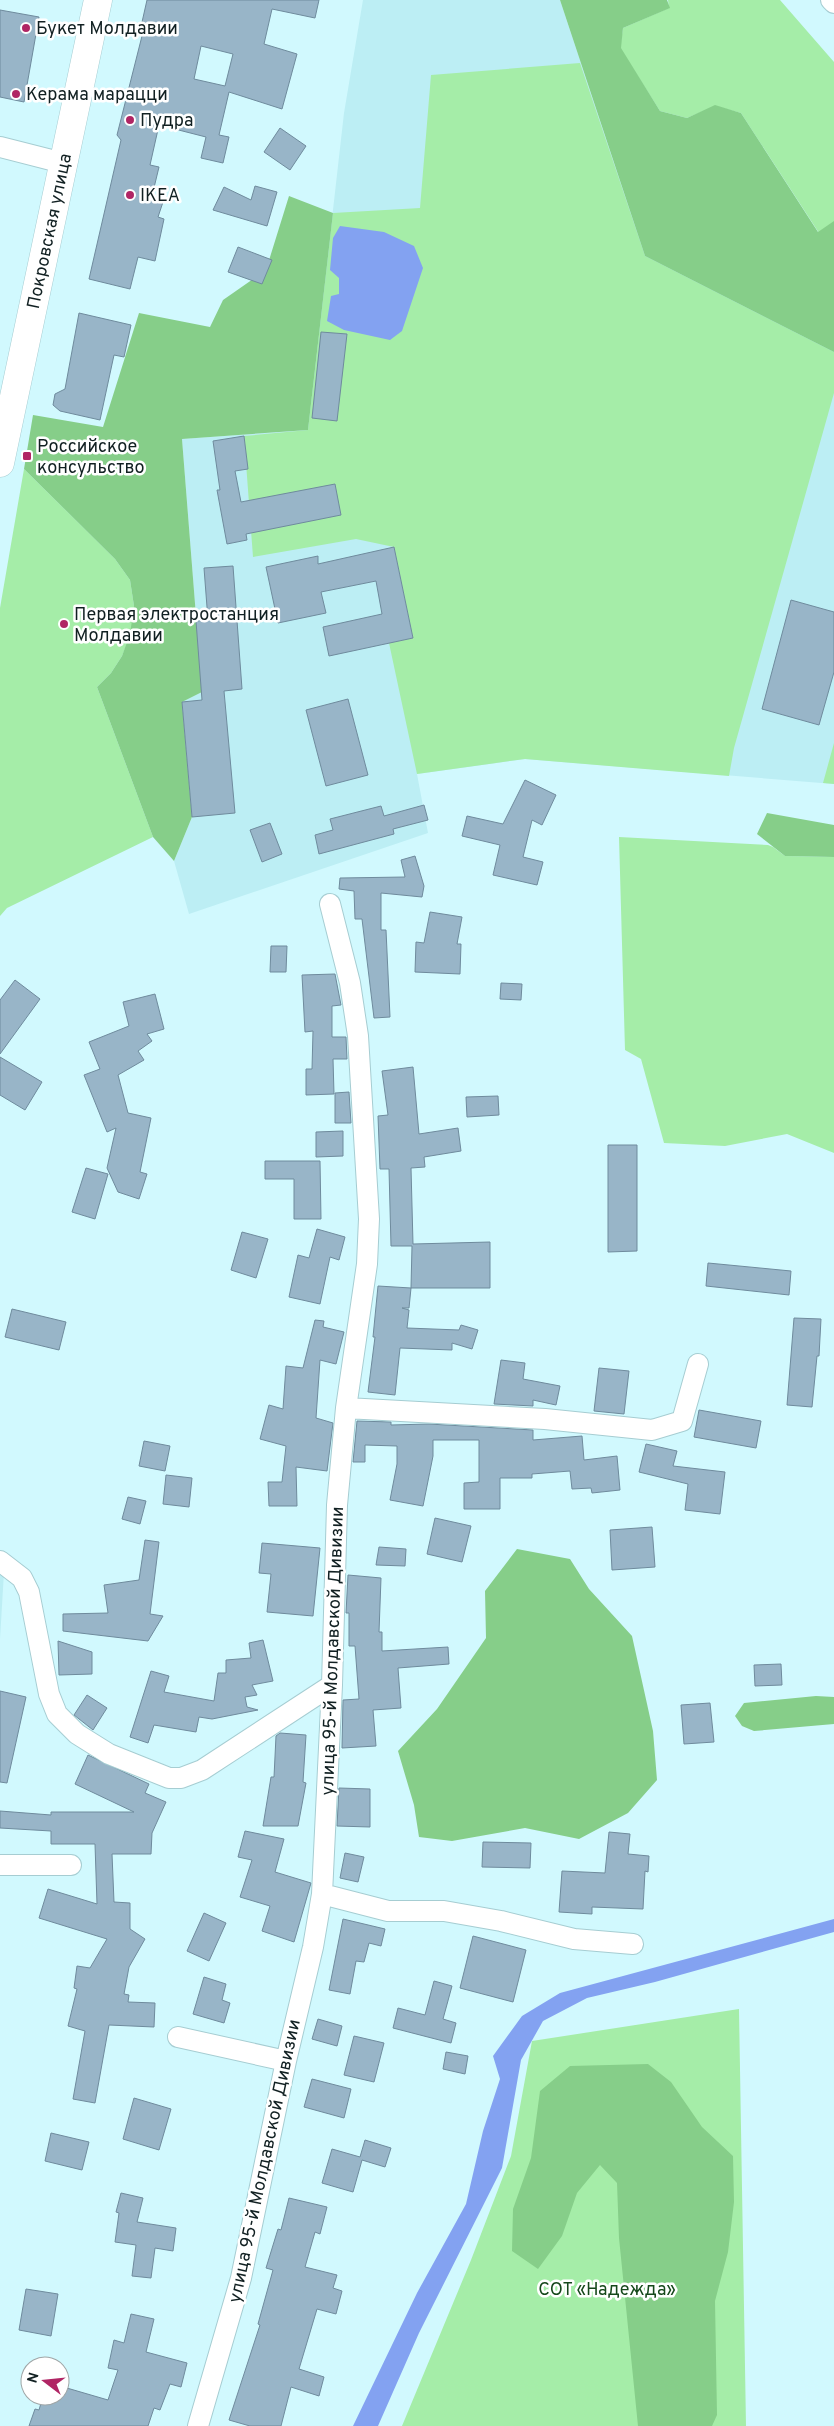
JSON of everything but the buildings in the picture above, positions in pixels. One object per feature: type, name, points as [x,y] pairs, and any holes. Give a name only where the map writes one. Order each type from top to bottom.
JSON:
[{"type":"main road","name":"Покровская улица","points":[[0,463],[98,0]]},
{"type":"street","points":[[831,0],[834,3]]},
{"type":"street","points":[[0,147],[63,162]]},
{"type":"street","name":"улица 95-й Молдавской Дивизии","points":[[198,2426],[241,2278],[286,2061],[313,1946],[322,1894],[332,1685],[337,1504],[346,1408],[367,1264],[369,1219],[358,1036],[350,983],[330,904]]},
{"type":"street","points":[[346,1408],[545,1418],[652,1430],[682,1421],[698,1364]]},
{"type":"street","points":[[0,1561],[22,1578],[29,1592],[49,1694],[57,1714],[77,1734],[108,1754],[169,1778],[181,1778],[202,1770],[332,1685]]},
{"type":"street","points":[[0,1865],[71,1865]]},
{"type":"street","points":[[322,1894],[388,1911],[444,1911],[501,1921],[574,1939],[634,1944]]},
{"type":"street","points":[[178,2037],[286,2061]]},
{"type":"shaded area","points":[[363,0],[560,0],[645,256],[834,350],[834,784],[525,759],[417,774],[428,833],[189,914],[174,861],[192,817],[182,702],[202,692],[182,439],[308,430],[344,113]]},
{"type":"shaded area","points":[[0,1571],[4,1572],[0,1639]]},
{"type":"green space","points":[[560,0],[667,0],[670,8],[623,28],[621,48],[660,111],[687,118],[715,105],[741,113],[818,232],[834,221],[834,352],[645,256]]},
{"type":"green space","points":[[668,0],[780,0],[834,62],[834,222],[819,233],[741,113],[715,106],[687,118],[660,111],[620,48],[623,28],[669,8]]},
{"type":"green space","points":[[580,63],[645,256],[834,352],[834,393],[734,748],[729,776],[525,759],[417,774],[389,643],[413,638],[394,547],[356,539],[253,557],[244,436],[308,430],[333,213],[420,208],[431,75]]},
{"type":"green space","points":[[289,196],[333,213],[308,430],[182,439],[202,692],[182,702],[192,817],[174,861],[153,837],[97,687],[111,673],[122,656],[130,634],[134,606],[130,580],[115,559],[24,469],[33,415],[103,427],[139,313],[210,327],[223,300],[266,270]]},
{"type":"green space","points":[[24,469],[115,559],[130,580],[134,606],[131,634],[122,656],[111,673],[97,687],[153,837],[7,908],[0,916],[0,608]]},
{"type":"green space","points":[[834,743],[834,784],[823,783]]},
{"type":"green space","points":[[767,813],[834,825],[834,857],[785,856],[757,834]]},
{"type":"green space","points":[[619,837],[768,845],[785,856],[834,857],[834,1153],[787,1134],[725,1146],[664,1143],[641,1059],[625,1050]]},
{"type":"green space","points":[[517,1549],[570,1559],[589,1589],[632,1636],[653,1731],[657,1780],[628,1813],[579,1839],[525,1828],[452,1841],[419,1837],[414,1805],[398,1751],[437,1709],[486,1638],[485,1591]]},
{"type":"green space","points":[[816,1696],[834,1697],[834,1724],[754,1731],[742,1726],[735,1716],[744,1703]]},
{"type":"green space","name":"СОТ «Надежда»","points":[[739,2009],[746,2426],[402,2426],[471,2260],[511,2156],[532,2041]]},
{"type":"green space","points":[[648,2064],[671,2082],[702,2127],[733,2156],[734,2202],[728,2252],[715,2301],[717,2415],[712,2426],[638,2426],[619,2238],[617,2183],[600,2165],[577,2193],[562,2236],[538,2269],[512,2251],[513,2209],[531,2158],[540,2091],[570,2066]]},
{"type":"water","points":[[340,226],[384,232],[414,246],[423,268],[402,331],[390,340],[344,330],[327,321],[331,296],[339,294],[339,278],[330,270],[333,238]]},
{"type":"water","points":[[834,1919],[834,1932],[655,1982],[587,1998],[543,2021],[521,2060],[502,2168],[419,2333],[378,2426],[353,2426],[417,2293],[466,2204],[483,2131],[500,2079],[493,2056],[522,2016],[560,1993]]},
{"type":"place","name":"Букет Молдавии","points":[[26,28]]},
{"type":"place","name":"Керама марацци","points":[[16,94]]},
{"type":"place","name":"Пудра","points":[[130,120]]},
{"type":"place","name":"IKEA","points":[[130,195]]},
{"type":"place","name":"Российское консульство","points":[[27,456]]},
{"type":"place","name":"Первая электростанция Молдавии","points":[[64,624]]}]
